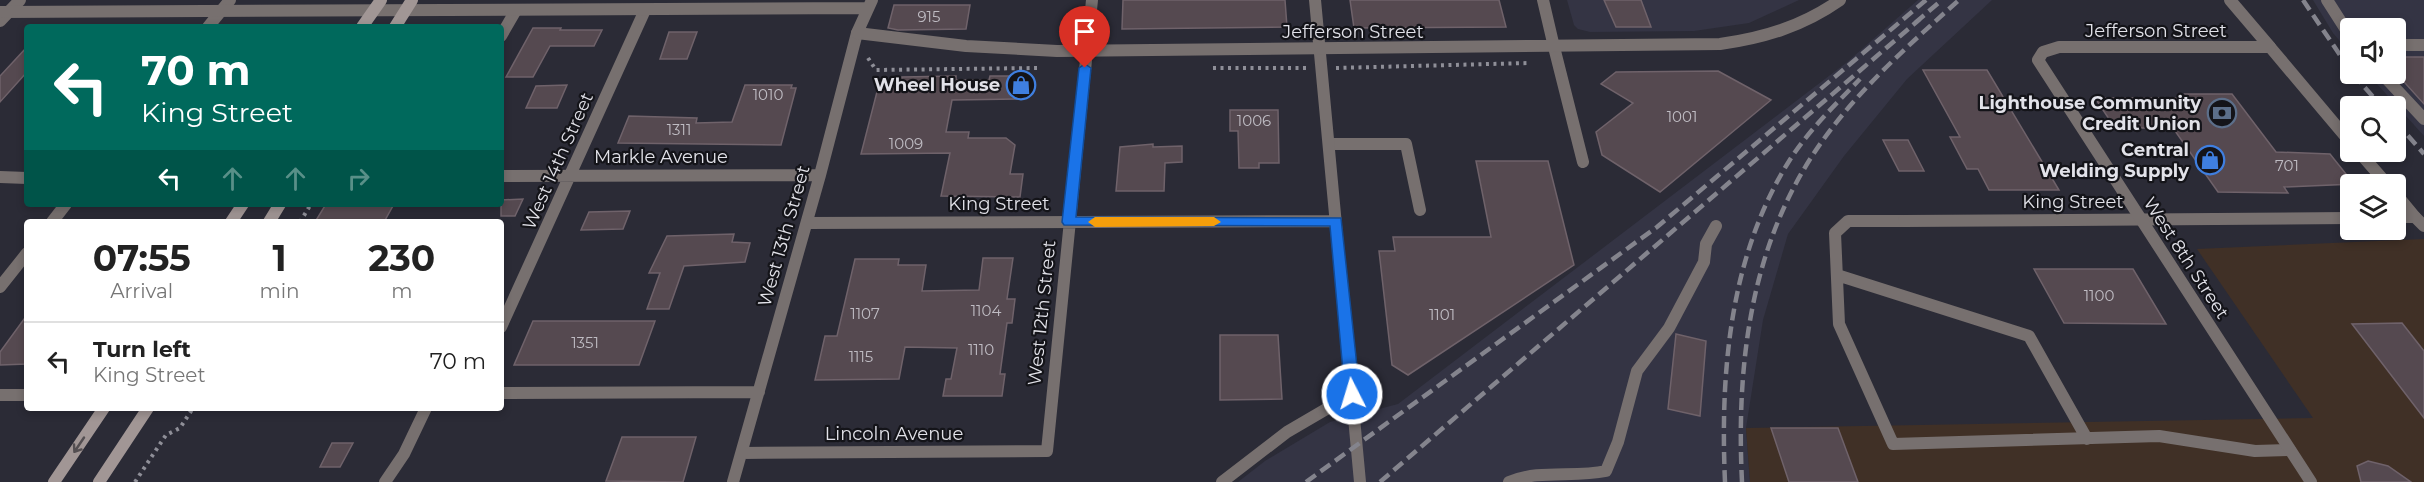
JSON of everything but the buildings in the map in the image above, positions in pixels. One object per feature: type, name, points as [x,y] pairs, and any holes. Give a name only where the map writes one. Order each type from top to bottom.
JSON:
[{"type":"main road","points":[[364,24],[381,0]]},
{"type":"main road","points":[[397,24],[412,0]]},
{"type":"main road","points":[[54,482],[102,411]]},
{"type":"main road","points":[[99,482],[146,411]]},
{"type":"street","points":[[0,21],[4,12],[20,0]]},
{"type":"street","points":[[211,24],[230,0]]},
{"type":"street","name":"West 12th Street","points":[[1047,451],[1092,0]]},
{"type":"street","points":[[1315,0],[1360,482]]},
{"type":"street","points":[[1543,0],[1583,162]]},
{"type":"street","name":"Jefferson Street","points":[[857,33],[966,46],[1087,50],[1694,46],[1746,41],[1795,27],[1814,18],[1840,0]]},
{"type":"street","points":[[2230,0],[2340,130]]},
{"type":"street","points":[[2327,0],[2340,20]]},
{"type":"street","points":[[4,12],[645,10],[786,4],[870,4]]},
{"type":"street","name":"West 13th Street","points":[[733,482],[807,223],[857,33],[870,4]]},
{"type":"street","points":[[504,31],[516,10]]},
{"type":"street","name":"West 14th Street","points":[[504,321],[645,10]]},
{"type":"street","points":[[2406,45],[2424,45]]},
{"type":"street","name":"Jefferson Street","points":[[2043,52],[2059,47],[2270,47]]},
{"type":"street","name":"West 8th Street","points":[[2043,52],[2038,60],[2040,68],[2311,482]]},
{"type":"street","points":[[2391,84],[2424,119]]},
{"type":"street","points":[[1329,144],[1406,144],[1420,210]]},
{"type":"street","points":[[2368,162],[2378,174]]},
{"type":"street","name":"Markle Avenue","points":[[504,176],[820,175]]},
{"type":"street","points":[[0,177],[24,178]]},
{"type":"street","points":[[2406,206],[2419,222]]},
{"type":"street","points":[[54,219],[64,207]]},
{"type":"street","name":"King Street","points":[[1837,275],[1835,233],[1848,221],[2340,218]]},
{"type":"street","name":"King Street","points":[[807,223],[1336,221]]},
{"type":"street","points":[[1509,482],[1536,474],[1592,476],[1606,471],[1618,442],[1637,371],[1669,328],[1704,262],[1706,244],[1716,226]]},
{"type":"street","points":[[0,287],[24,257]]},
{"type":"street","points":[[2087,439],[2029,336],[1837,275],[1839,324],[1893,444],[2087,439],[2159,436],[2255,451],[2290,450]]},
{"type":"street","points":[[504,393],[759,392]]},
{"type":"street","points":[[1222,482],[1287,432],[1352,394]]},
{"type":"street","points":[[0,395],[24,395]]},
{"type":"street","points":[[385,482],[404,454],[425,411]]},
{"type":"street","name":"Lincoln Avenue","points":[[742,453],[1047,451]]},
{"type":"path","points":[[876,70],[1039,68]]},
{"type":"path","points":[[135,482],[166,435],[180,428],[191,411]]},
{"type":"shaded area","points":[[1567,0],[1799,0],[1749,23],[1694,31],[1590,32],[1578,29],[1574,25]]},
{"type":"shaded area","points":[[1918,0],[1992,0],[1907,79],[1844,156],[1788,234],[1763,320],[1746,428],[1750,482],[1238,482],[1265,461],[1330,422],[1398,404],[1846,63]]},
{"type":"shaded area","points":[[2313,0],[2424,0],[2424,136],[2406,116],[2406,96],[2388,96],[2377,84],[2406,84],[2406,18],[2340,18],[2340,41]]},
{"type":"shaded area","points":[[2424,239],[2424,482],[1750,482],[1746,428],[2313,418],[2197,249]]},
{"type":"railway","points":[[1306,482],[1657,227],[1926,0]]},
{"type":"railway","points":[[1915,23],[1942,0]]},
{"type":"railway","points":[[1742,482],[1742,392],[1746,347],[1753,304],[1764,261],[1779,219],[1799,178],[1838,121],[1887,66],[1959,0]]},
{"type":"railway","points":[[2303,0],[2340,55]]},
{"type":"railway","points":[[1380,482],[1920,19]]},
{"type":"railway","points":[[1725,482],[1725,397],[1728,355],[1742,271],[1755,231],[1772,192],[1793,155],[1816,125],[1860,79]]},
{"type":"railway","points":[[2362,84],[2372,96]]},
{"type":"railway","points":[[2406,133],[2424,154]]},
{"type":"slow traffic","points":[[1095,222],[1214,222]]},
{"type":"place","name":"Wheel House","points":[[1021,85]]},
{"type":"place","name":"Lighthouse Community Credit Union","points":[[2222,113]]},
{"type":"place","name":"Central Welding Supply","points":[[2210,160]]},
{"type":"route","points":[[1085,68],[1069,222],[1336,221],[1352,394]]}]
